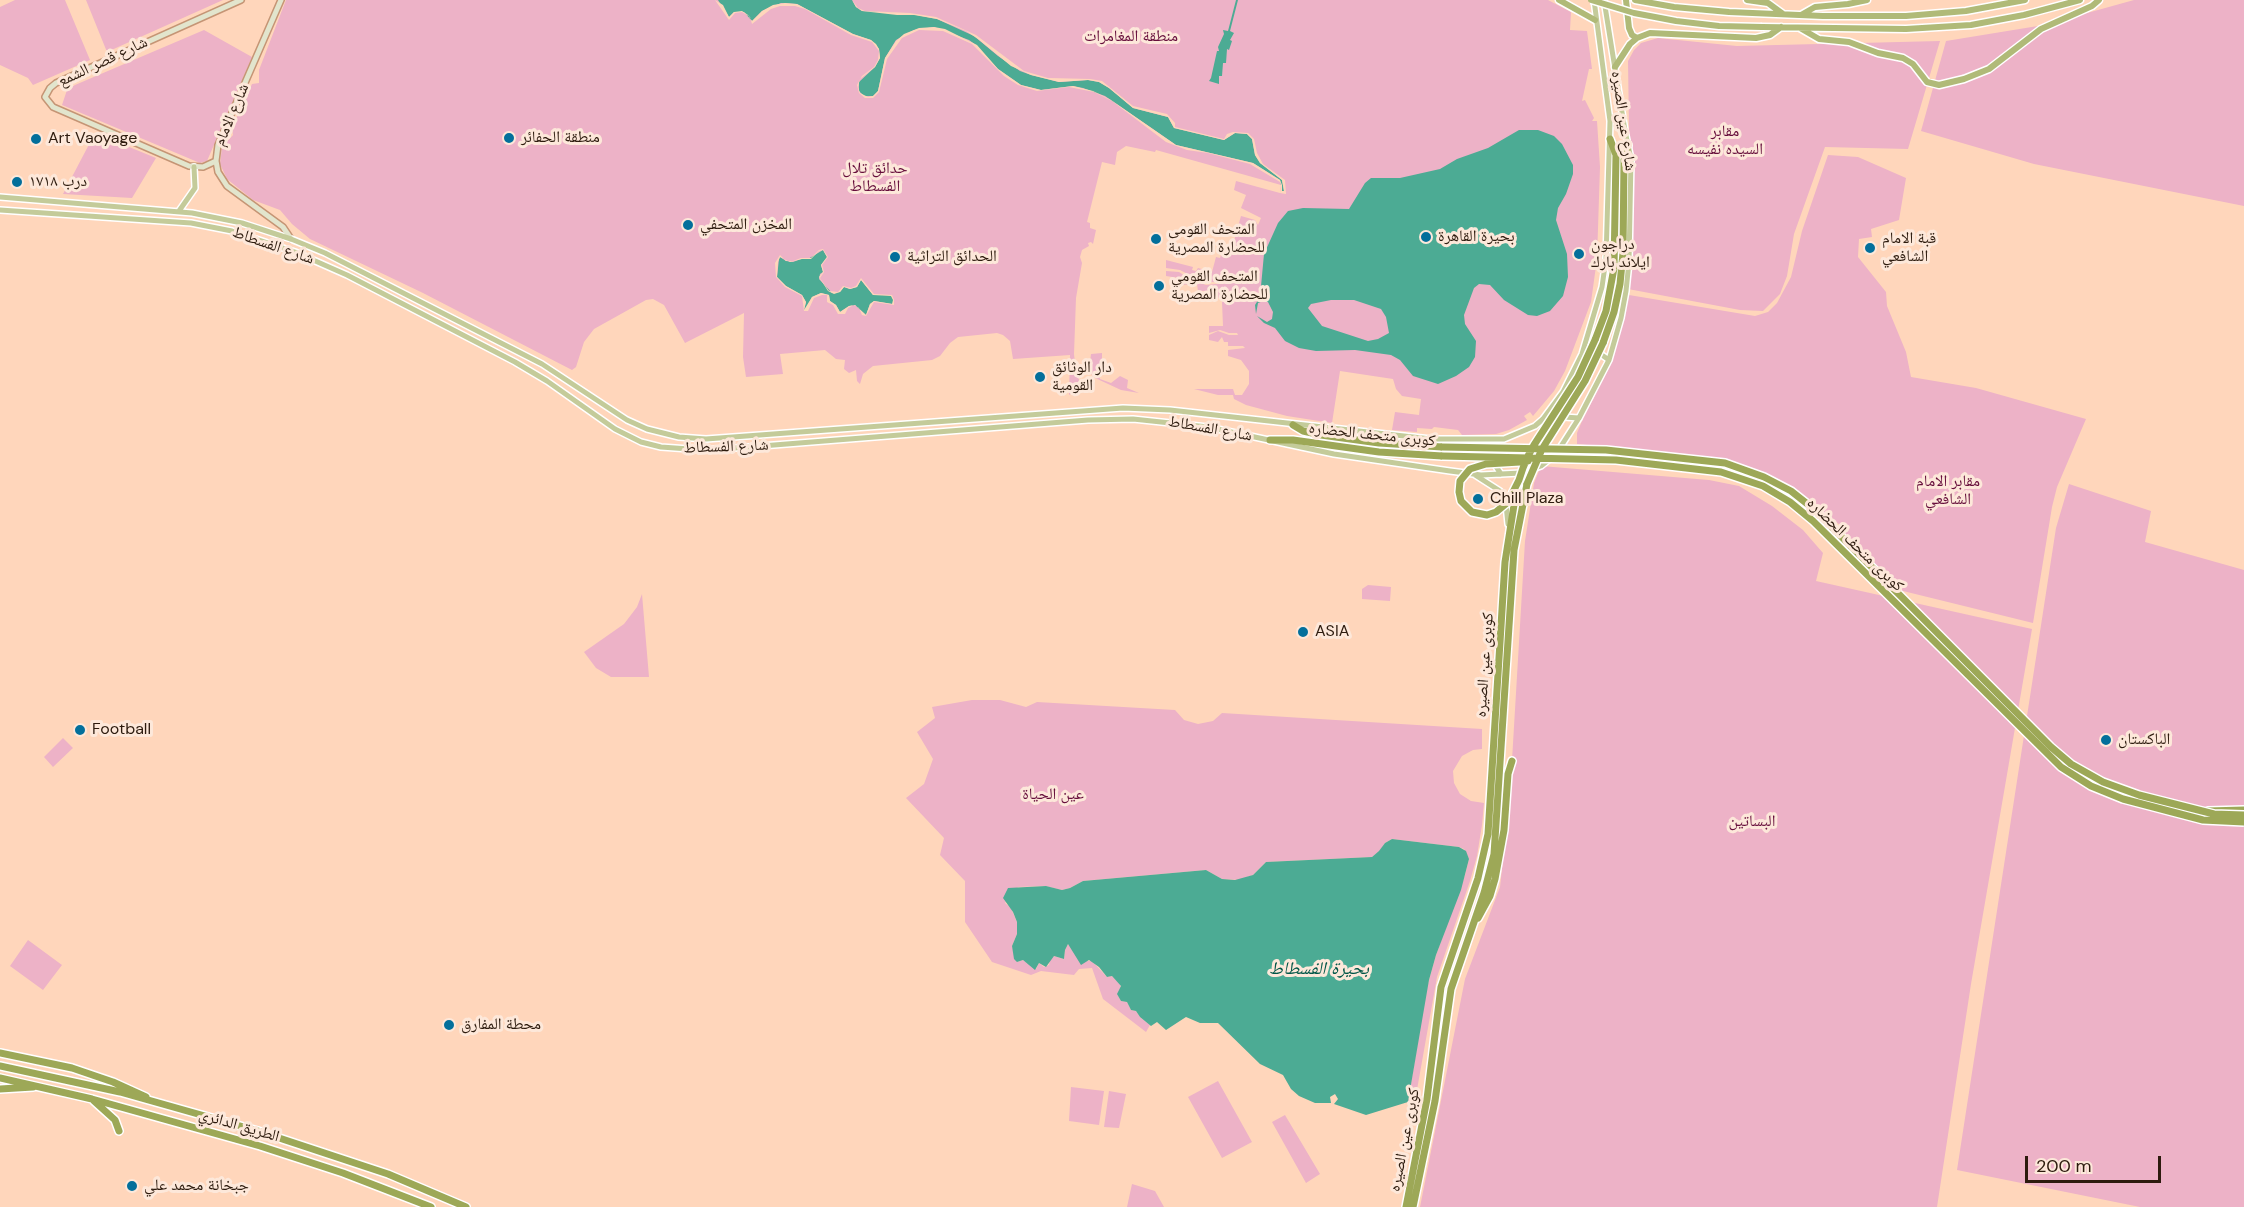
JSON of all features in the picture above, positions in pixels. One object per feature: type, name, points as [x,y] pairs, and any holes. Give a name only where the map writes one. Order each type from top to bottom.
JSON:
[{"type":"highway","points":[[1559,0],[1595,20]]},
{"type":"highway","points":[[1593,0],[1634,13],[1719,26],[1916,29],[1971,25],[2024,15],[2079,0]]},
{"type":"highway","points":[[1626,0],[1629,30],[1637,38]]},
{"type":"highway","points":[[1635,0],[1692,9],[1823,16],[1926,15],[1986,8],[2025,0]]},
{"type":"highway","points":[[1747,0],[1768,3],[1783,14]]},
{"type":"highway","points":[[1801,15],[1815,7],[1867,0]]},
{"type":"highway","points":[[1800,28],[1819,39],[1849,42],[1878,53],[1907,59],[1927,82],[1939,85],[1964,79],[1989,69],[2041,29],[2092,6],[2099,0]]},
{"type":"highway","points":[[1615,67],[1627,48],[1645,34],[1659,32],[1756,38],[1770,35],[1781,27]]},
{"type":"highway","name":"كوبرى عين الصيره","points":[[1405,1205],[1427,1099],[1441,987],[1478,879],[1486,846],[1505,562],[1518,480],[1537,439],[1584,366],[1606,311],[1612,283],[1616,155],[1610,140]]},
{"type":"highway","name":"كوبرى عين الصيره","points":[[1413,1207],[1435,1101],[1448,1002],[1458,965],[1492,866],[1497,836],[1513,564],[1521,510],[1536,460],[1586,381],[1614,312],[1622,266],[1624,160],[1628,145]]},
{"type":"highway","name":"كوبرى متحف الحضاره","points":[[1293,425],[1303,431],[1321,435],[1401,445],[1606,450],[1714,461],[1764,477],[1791,492],[1815,510],[2042,739],[2071,764],[2113,786],[2204,812],[2244,815]]},
{"type":"highway","name":"كوبرى متحف الحضاره","points":[[1270,440],[1293,440],[1379,452],[1442,456],[1616,459],[1710,470],[1743,478],[1772,490],[1814,520],[2045,753],[2070,774],[2101,791],[2134,802],[2203,820],[2244,822]]},
{"type":"highway","points":[[1518,480],[1508,502],[1492,514],[1482,515],[1472,512],[1464,506],[1460,496],[1459,486],[1462,477],[1474,466],[1546,457]]},
{"type":"highway","points":[[1471,929],[1486,904],[1495,879],[1503,837],[1508,774],[1512,761]]},
{"type":"highway","points":[[2204,812],[2244,810]]},
{"type":"highway","name":"الطريق الدائري","points":[[2,1053],[50,1062],[86,1072],[140,1092],[152,1101]]},
{"type":"highway","name":"الطريق الدائري","points":[[1,1066],[152,1101],[258,1131],[398,1178],[466,1207]]},
{"type":"highway","name":"الطريق الدائري","points":[[0,1078],[92,1099],[302,1159],[430,1207]]},
{"type":"highway","name":"الطريق الدائري","points":[[0,1089],[25,1089],[36,1086]]},
{"type":"highway","points":[[92,1099],[115,1120],[119,1131]]},
{"type":"main road","name":"شارع قصر الشمع","points":[[194,167],[53,107],[45,97],[56,83],[241,0]]},
{"type":"main road","name":"شارع الامام","points":[[279,0],[278,8],[218,145],[216,161],[218,172],[227,186],[283,227],[291,239]]},
{"type":"main road","name":"شارع عين الصيره","points":[[1504,439],[1535,426],[1553,407],[1570,380],[1595,316],[1605,268],[1610,140],[1608,103],[1593,0]]},
{"type":"main road","name":"شارع عين الصيره","points":[[1501,474],[1521,473],[1541,466],[1563,446],[1609,360],[1621,318],[1629,262],[1631,159],[1604,0]]},
{"type":"main road","points":[[179,211],[195,188],[194,167],[208,166],[216,161]]},
{"type":"main road","name":"شارع الفسطاط","points":[[0,197],[179,211],[230,220],[291,239],[336,258],[542,364],[627,420],[646,429],[679,438],[697,439],[1108,408],[1162,410],[1431,439],[1504,439]]},
{"type":"main road","name":"شارع الفسطاط","points":[[0,210],[190,223],[231,231],[295,252],[347,275],[515,362],[564,393],[606,424],[633,439],[651,445],[678,449],[748,447],[1125,419],[1179,422],[1364,459],[1473,474],[1501,474]]},
{"type":"main road","points":[[1582,354],[1593,351],[1609,360]]},
{"type":"main road","points":[[564,393],[571,389],[571,383]]},
{"type":"main road","points":[[579,405],[580,398],[585,394]]},
{"type":"main road","points":[[1553,407],[1564,417],[1579,418]]},
{"type":"main road","points":[[1501,474],[1494,467],[1492,457],[1495,448],[1504,439]]},
{"type":"main road","points":[[1473,474],[1500,491],[1506,505],[1508,524]]},
{"type":"green space","points":[[15,0],[65,0],[90,60],[33,85],[28,78],[0,65],[0,7]]},
{"type":"green space","points":[[86,0],[223,0],[107,52]]},
{"type":"green space","name":"حدائق تلال الفسطاط","points":[[286,0],[1548,0],[1571,12],[1570,30],[1587,31],[1592,69],[1589,69],[1582,101],[1585,100],[1594,118],[1592,121],[1597,121],[1600,167],[1597,259],[1591,302],[1565,371],[1554,391],[1533,416],[1530,412],[1524,416],[1527,420],[1496,434],[1462,435],[1458,430],[1434,427],[1432,429],[1417,428],[1417,432],[1392,430],[1395,412],[1419,415],[1421,399],[1402,396],[1396,389],[1393,379],[1340,371],[1332,423],[1287,416],[1246,405],[1234,399],[1233,395],[1218,395],[1194,389],[1233,389],[1235,395],[1242,395],[1249,384],[1249,371],[1241,360],[1228,356],[1228,350],[1245,348],[1228,346],[1228,342],[1224,342],[1222,337],[1218,342],[1209,340],[1209,335],[1218,331],[1238,335],[1220,330],[1209,333],[1209,326],[1223,326],[1222,302],[1224,297],[1213,298],[1214,291],[1198,291],[1197,284],[1179,285],[1179,278],[1166,276],[1166,271],[1179,272],[1206,285],[1235,282],[1236,279],[1203,282],[1180,270],[1166,268],[1166,260],[1193,267],[1192,270],[1196,271],[1198,268],[1212,272],[1216,257],[1230,255],[1241,216],[1255,220],[1258,225],[1261,218],[1241,208],[1246,195],[1234,190],[1236,181],[1280,193],[1281,185],[1156,150],[1155,152],[1126,146],[1117,152],[1115,165],[1102,162],[1087,222],[1090,223],[1090,228],[1096,230],[1093,244],[1088,243],[1089,246],[1082,250],[1080,257],[1082,263],[1076,298],[1074,354],[1076,372],[1082,387],[1076,395],[1073,393],[1069,395],[1070,355],[1013,359],[1010,341],[997,333],[958,337],[940,356],[932,360],[873,366],[863,374],[860,384],[857,381],[856,370],[849,373],[844,369],[845,360],[836,359],[825,350],[780,354],[783,374],[746,377],[743,357],[744,313],[685,343],[664,305],[653,299],[646,300],[594,329],[584,342],[576,367],[572,370],[423,293],[310,239],[280,210],[253,200],[227,179],[220,164],[222,147],[233,135],[232,128],[252,84],[259,83],[259,70]]},
{"type":"green space","points":[[2134,0],[2244,0],[2244,206],[2034,164],[1921,131],[1946,41],[2044,25]]},
{"type":"green space","points":[[204,30],[252,57],[207,161],[200,163],[62,105],[67,90],[75,85]]},
{"type":"green space","name":"مقابر السيده نفيسه","points":[[1658,38],[1737,46],[1940,41],[1908,149],[1825,147],[1794,234],[1787,276],[1780,294],[1763,311],[1740,310],[1628,289],[1631,262],[1628,61],[1641,43]]},
{"type":"green space","points":[[95,133],[156,158],[132,198],[63,194]]},
{"type":"green space","name":"مقابر الامام الشافعي","points":[[1828,155],[1858,157],[1906,178],[1899,220],[1871,229],[1872,237],[1859,239],[1858,257],[1886,292],[1887,306],[1906,352],[1911,377],[1976,388],[2086,419],[2057,487],[2033,623],[1899,590],[1847,539],[1840,525],[1787,484],[1757,471],[1731,462],[1687,455],[1577,444],[1577,433],[1582,421],[1611,364],[1629,295],[1755,316],[1768,312],[1777,303],[1791,277],[1802,231]]},
{"type":"green space","points":[[1102,353],[1102,364],[1098,372],[1100,379],[1111,383],[1120,376],[1128,380],[1127,388],[1139,393],[1121,390],[1093,377],[1089,370],[1091,354]]},
{"type":"green space","name":"البساتين","points":[[1541,466],[1709,480],[1739,486],[1772,506],[1803,530],[1823,553],[1816,581],[2032,629],[1971,984],[1937,1207],[1420,1207],[1465,979],[1500,887],[1510,794],[1525,541],[1534,483]]},
{"type":"green space","points":[[2069,484],[2151,511],[2145,542],[2244,570],[2244,1207],[2140,1207],[1957,1170],[2056,528]]},
{"type":"green space","points":[[1368,585],[1391,587],[1390,601],[1362,599],[1362,589]]},
{"type":"green space","points":[[642,594],[649,677],[611,677],[596,668],[584,652],[624,624],[637,607]]},
{"type":"green space","name":"عين الحياة","points":[[972,700],[1000,700],[1026,707],[1037,702],[1175,710],[1184,720],[1198,724],[1213,721],[1222,713],[1482,729],[1482,749],[1473,750],[1462,756],[1453,771],[1454,783],[1460,794],[1471,801],[1484,803],[1482,825],[1470,881],[1437,977],[1415,1101],[1408,1102],[1426,991],[1436,955],[1465,875],[1469,859],[1464,849],[1392,839],[1372,857],[1266,862],[1253,875],[1240,880],[1222,879],[1206,870],[1083,881],[1062,890],[1045,886],[1018,887],[1005,903],[1011,908],[1017,922],[1017,934],[1012,946],[1017,962],[1023,960],[1036,969],[1039,963],[1044,967],[1049,965],[1050,959],[1054,956],[1064,959],[1068,944],[1085,961],[1092,961],[1107,977],[1112,976],[1120,984],[1118,995],[1121,1001],[1127,1002],[1131,1010],[1136,1011],[1150,1025],[1146,1032],[1103,999],[1092,968],[1079,969],[1074,975],[1041,971],[1031,975],[992,962],[965,922],[965,881],[940,855],[944,838],[906,798],[924,784],[933,759],[917,732],[935,718],[932,707]]},
{"type":"green space","points":[[63,738],[73,748],[53,767],[44,757]]},
{"type":"green space","points":[[28,940],[62,965],[43,990],[10,966]]},
{"type":"green space","points":[[1218,1081],[1252,1142],[1222,1158],[1188,1097]]},
{"type":"green space","points":[[1071,1087],[1104,1091],[1099,1125],[1069,1121]]},
{"type":"green space","points":[[1109,1091],[1126,1094],[1119,1128],[1104,1127]]},
{"type":"green space","points":[[1285,1115],[1320,1174],[1306,1183],[1272,1122]]},
{"type":"green space","points":[[1132,1184],[1155,1191],[1164,1207],[1127,1207]]},
{"type":"water","points":[[718,0],[852,0],[862,11],[911,14],[937,19],[974,36],[1020,71],[1059,82],[1088,80],[1099,82],[1133,108],[1168,117],[1174,128],[1224,140],[1235,133],[1247,134],[1252,139],[1255,155],[1260,163],[1282,180],[1284,191],[1282,191],[1280,180],[1253,163],[1176,145],[1105,96],[1073,86],[1041,90],[1021,85],[998,69],[969,40],[934,27],[914,30],[896,40],[885,58],[878,91],[873,96],[864,96],[859,91],[859,82],[875,67],[880,58],[879,49],[871,40],[853,34],[797,4],[781,3],[762,11],[752,21],[744,12],[734,12],[729,17]]},
{"type":"water","points":[[1236,0],[1238,0],[1230,31],[1234,33],[1230,40],[1232,41],[1229,50],[1227,49],[1226,63],[1223,63],[1222,76],[1219,76],[1219,84],[1209,81],[1224,34],[1223,30],[1228,31]]},
{"type":"water","points":[[1519,130],[1538,130],[1554,136],[1562,144],[1573,165],[1573,174],[1558,208],[1556,220],[1567,254],[1568,277],[1563,296],[1550,311],[1537,316],[1528,315],[1504,300],[1490,285],[1479,284],[1474,288],[1464,315],[1465,324],[1476,341],[1475,357],[1469,367],[1438,384],[1413,376],[1400,360],[1391,355],[1355,350],[1316,351],[1299,348],[1285,341],[1275,328],[1264,323],[1257,316],[1267,322],[1272,319],[1273,312],[1268,302],[1258,303],[1256,314],[1255,305],[1260,297],[1264,254],[1278,223],[1288,211],[1303,208],[1349,209],[1365,183],[1371,178],[1400,178],[1440,169],[1457,159],[1488,148]],"holes":[[[1331,300],[1354,300],[1381,309],[1386,317],[1389,333],[1368,341],[1322,326],[1308,308],[1311,304]]]},
{"type":"water","points":[[823,250],[827,257],[821,265],[823,272],[819,279],[832,293],[840,292],[844,287],[850,289],[857,287],[861,280],[873,295],[891,295],[893,304],[874,301],[870,304],[866,315],[855,305],[840,312],[830,301],[829,295],[821,293],[812,297],[804,310],[806,302],[802,295],[786,286],[777,277],[779,259],[780,257],[793,262],[808,259]]},
{"type":"water","name":"بحيرة الفسطاط","points":[[1392,839],[1459,847],[1466,851],[1469,859],[1461,890],[1429,980],[1408,1102],[1366,1115],[1334,1104],[1338,1099],[1335,1094],[1330,1097],[1331,1103],[1315,1103],[1299,1096],[1291,1089],[1283,1075],[1260,1064],[1218,1023],[1200,1023],[1186,1017],[1166,1030],[1157,1022],[1151,1026],[1136,1011],[1131,1010],[1127,1002],[1121,1001],[1117,994],[1121,986],[1112,976],[1107,977],[1089,960],[1081,965],[1068,944],[1064,959],[1054,956],[1046,967],[1039,963],[1035,970],[1023,960],[1017,962],[1014,959],[1012,946],[1017,934],[1017,922],[1003,898],[1008,888],[1046,886],[1062,890],[1083,881],[1206,870],[1222,879],[1235,880],[1253,875],[1266,862],[1372,857]]},
{"type":"pier","points":[[715,0],[723,5],[729,17],[734,12],[742,11],[749,16],[742,12],[735,13],[729,20]]},
{"type":"pier","points":[[852,0],[858,8],[865,11],[910,13],[936,17],[976,35],[1024,71],[1048,78],[1090,79],[1102,81],[1133,106],[1167,114],[1175,123],[1175,127],[1224,139],[1227,134],[1233,132],[1248,133],[1254,139],[1257,153],[1263,164],[1285,180],[1286,194],[1280,193],[1280,182],[1250,164],[1187,150],[1166,142],[1112,101],[1094,92],[1069,87],[1037,91],[1018,85],[1004,76],[972,44],[943,31],[919,30],[902,38],[887,59],[879,92],[873,98],[865,98],[859,93],[857,85],[860,80],[858,87],[860,93],[868,97],[873,96],[878,91],[885,58],[896,41],[904,34],[919,28],[945,29],[977,45],[998,69],[1021,85],[1041,90],[1073,86],[1093,91],[1111,100],[1176,145],[1253,163],[1280,180],[1282,191],[1284,191],[1282,180],[1260,163],[1255,155],[1252,139],[1247,134],[1235,133],[1224,140],[1174,128],[1168,117],[1133,108],[1099,82],[1088,80],[1059,82],[1031,75],[1011,66],[966,31],[937,19],[862,11],[856,7]]},
{"type":"pier","points":[[797,4],[853,34],[871,40],[879,49],[880,58],[875,67],[861,79],[878,60],[879,51],[872,42],[851,35],[805,9],[795,6],[780,6],[771,9],[752,24],[750,19],[752,21],[762,11],[773,5]]},
{"type":"pier","points":[[823,249],[828,257],[822,265],[824,272],[820,278],[829,291],[838,292],[843,286],[851,288],[856,286],[861,278],[874,294],[892,295],[894,300],[894,305],[874,302],[866,316],[862,315],[859,309],[866,315],[870,304],[874,301],[892,304],[893,300],[891,296],[873,295],[861,280],[857,287],[850,289],[844,287],[840,292],[834,294],[828,291],[819,277],[823,272],[821,265],[827,257],[823,250],[811,259],[788,261],[801,258],[811,258]]},
{"type":"pier","points":[[780,255],[784,259],[780,257],[778,262],[777,277],[786,286],[802,295],[806,302],[804,310],[812,297],[821,293],[829,295],[830,301],[840,312],[849,306],[854,305],[848,308],[845,314],[838,314],[833,305],[827,302],[827,295],[822,295],[814,298],[808,311],[804,311],[802,296],[785,287],[776,277],[775,263]]},
{"type":"place","name":"منطقة الحفائر","points":[[509,138]]},
{"type":"place","name":"Art Vaoyage","points":[[36,139]]},
{"type":"place","name":"درب ١٧١٨","points":[[17,182]]},
{"type":"place","name":"المخزن المتحفي","points":[[688,225]]},
{"type":"place","name":"بحيرة القاهرة","points":[[1426,237]]},
{"type":"place","name":"المتحف القومى للحضارة المصرية","points":[[1156,239]]},
{"type":"place","name":"قبة الامام الشافعي","points":[[1870,248]]},
{"type":"place","name":"دراجون ايلاند بارك","points":[[1579,254]]},
{"type":"place","name":"الحدائق التراثية","points":[[895,257]]},
{"type":"place","name":"المتحف القومي للحضارة المصرية","points":[[1159,286]]},
{"type":"place","name":"دار الوثائق القومية","points":[[1040,377]]},
{"type":"place","name":"Chill Plaza","points":[[1478,499]]},
{"type":"place","name":"ASIA","points":[[1303,632]]},
{"type":"place","name":"Football","points":[[80,730]]},
{"type":"place","name":"الباكستان","points":[[2106,740]]},
{"type":"place","name":"محطة المفارق","points":[[449,1025]]},
{"type":"place","name":"جبخانة محمد علي","points":[[132,1186]]},
{"type":"park label","name":"منطقة المغامرات","points":[[1131,37]]}]
